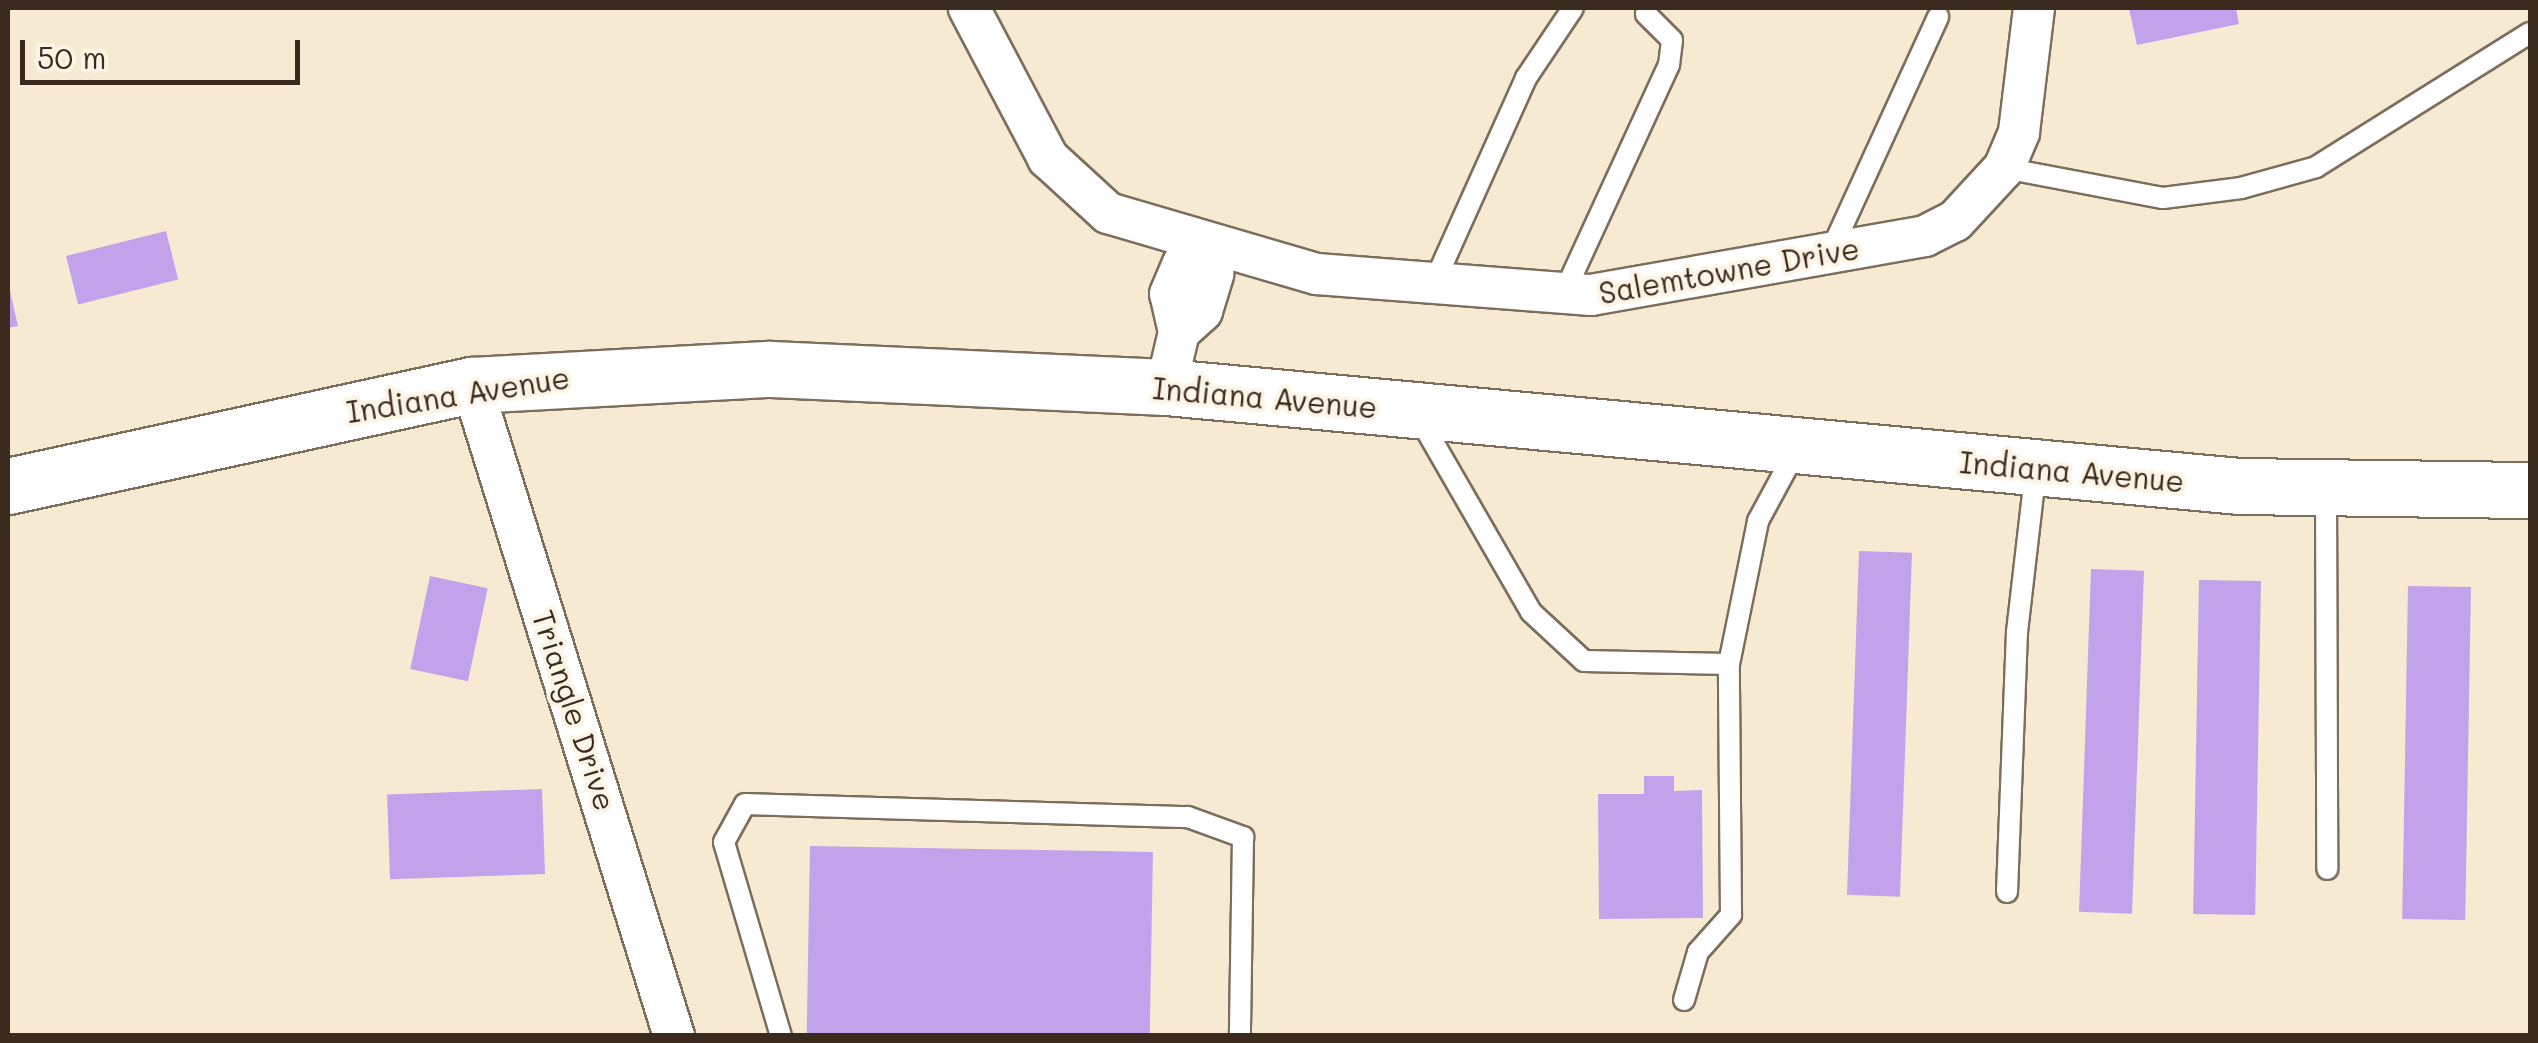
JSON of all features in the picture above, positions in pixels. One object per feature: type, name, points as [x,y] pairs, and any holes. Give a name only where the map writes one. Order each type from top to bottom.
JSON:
[{"type":"main road","name":"Indiana Avenue","points":[[8,486],[472,386],[772,369],[1166,387],[2036,468],[2326,488],[2530,490]]},
{"type":"street","name":"Salemtowne Drive","points":[[969,8],[1048,158],[1076,190],[1142,229],[1205,253],[1317,274],[1564,294],[1925,236],[1981,199],[2004,168],[2019,132],[2034,8]]},
{"type":"street","points":[[1166,387],[1178,332],[1170,294],[1183,264],[1205,253]]},
{"type":"street","name":"Triangle Drive","points":[[472,386],[674,1036]]},
{"type":"lane","points":[[1434,283],[1526,78],[1573,8]]},
{"type":"lane","points":[[1564,294],[1669,66],[1672,40],[1646,14]]},
{"type":"lane","points":[[1829,254],[1938,17]]},
{"type":"lane","points":[[2004,168],[2163,198],[2241,188],[2316,167],[2530,33]]},
{"type":"lane","points":[[1414,410],[1531,612],[1584,661],[1729,664]]},
{"type":"lane","points":[[1684,1000],[1698,952],[1731,916],[1729,664],[1758,521],[1799,446]]},
{"type":"lane","points":[[2007,892],[2016,632],[2036,468]]},
{"type":"lane","points":[[2326,488],[2328,870]]},
{"type":"lane","points":[[781,1036],[724,842],[745,804],[1188,817],[1243,837],[1240,1036]]},
{"type":"building","points":[[2129,8],[2236,8],[2239,24],[2137,45]]},
{"type":"building","points":[[166,231],[178,280],[78,304],[66,256]]},
{"type":"building","points":[[8,282],[18,326],[8,328]]},
{"type":"building","points":[[1859,551],[1912,553],[1900,897],[1847,895]]},
{"type":"building","points":[[2091,569],[2144,571],[2132,914],[2079,912]]},
{"type":"building","points":[[430,576],[488,588],[468,681],[410,669]]},
{"type":"building","points":[[2199,580],[2261,581],[2255,915],[2193,914]]},
{"type":"building","points":[[2408,586],[2471,587],[2465,920],[2402,919]]},
{"type":"building","points":[[1644,776],[1674,776],[1674,791],[1702,790],[1703,918],[1599,919],[1598,794],[1644,794]]},
{"type":"building","points":[[542,789],[545,874],[390,879],[387,794]]},
{"type":"building","points":[[810,846],[1153,852],[1150,1036],[807,1036]]}]
